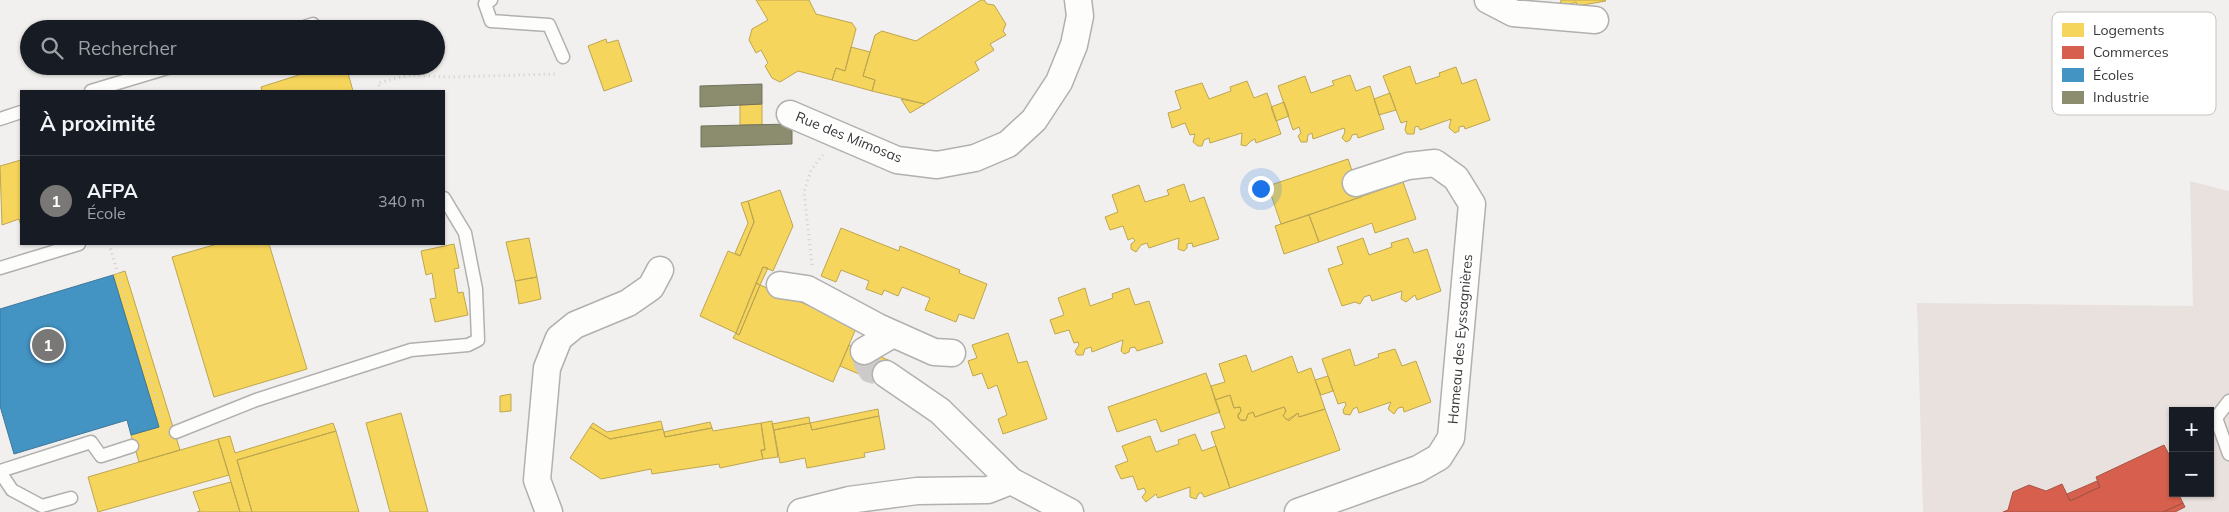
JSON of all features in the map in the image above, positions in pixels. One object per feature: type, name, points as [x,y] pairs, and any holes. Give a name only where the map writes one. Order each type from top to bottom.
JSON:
[{"type":"street","name":"Rue des Mimosas","points":[[790,114],[897,160],[937,165],[976,158],[1008,144],[1034,120],[1059,82],[1074,45],[1080,16],[1078,0]]},
{"type":"street","points":[[1488,0],[1514,13],[1596,20]]},
{"type":"street","name":"Hameau des Eyssagnières","points":[[1298,512],[1418,469],[1438,457],[1451,438],[1472,204],[1456,178],[1436,163],[1408,166],[1356,183]]},
{"type":"street","points":[[549,512],[537,480],[547,368],[559,338],[575,325],[628,303],[651,287],[660,270]]},
{"type":"street","points":[[780,285],[807,289],[893,334],[934,352],[952,353]]},
{"type":"street","points":[[864,351],[893,334]]},
{"type":"street","points":[[886,374],[940,411],[1011,481],[1070,512]]},
{"type":"street","points":[[801,512],[848,500],[916,491],[988,490],[1011,481]]},
{"type":"lane","points":[[491,0],[485,4],[491,21],[549,25],[562,57]]},
{"type":"lane","points":[[94,90],[144,75]]},
{"type":"lane","points":[[0,118],[20,112]]},
{"type":"lane","points":[[171,428],[402,353],[468,345],[478,340],[476,290],[465,233],[445,200]]},
{"type":"lane","points":[[0,268],[76,245]]},
{"type":"lane","points":[[2229,402],[2216,418],[2229,454]]},
{"type":"lane","points":[[71,498],[42,506],[12,490],[0,472],[91,442],[101,456],[132,446]]},
{"type":"path","points":[[380,90],[378,83],[410,75],[451,77],[567,73],[562,57]]},
{"type":"path","points":[[807,289],[813,262],[804,192],[811,170],[836,133]]},
{"type":"path","points":[[109,245],[171,428]]},
{"type":"shaded area","points":[[2190,181],[2229,191],[2229,512],[1923,512],[1917,303],[2193,306]]},
{"type":"building: Logements","points":[[756,0],[809,0],[816,14],[852,23],[856,29],[845,71],[836,68],[832,80],[798,71],[780,82],[772,78],[765,66],[768,63],[761,50],[756,53],[749,40],[752,29],[768,20]]},
{"type":"building: Logements","points":[[981,0],[984,0],[987,4],[994,5],[1006,24],[1003,31],[1006,35],[990,44],[994,50],[975,62],[979,70],[925,104],[872,91],[875,80],[863,76],[875,35],[882,31],[916,41]]},
{"type":"building: Logements","points":[[1561,0],[1606,1],[1577,6],[1576,2],[1571,4],[1570,8],[1560,5]]},
{"type":"building: Logements","points":[[606,39],[607,43],[618,40],[632,81],[604,91],[588,46]]},
{"type":"building: Logements","points":[[851,47],[870,52],[863,76],[875,80],[872,91],[832,80],[836,68],[845,71]]},
{"type":"building: Logements","points":[[1410,66],[1416,84],[1440,76],[1439,73],[1456,67],[1462,84],[1476,79],[1490,120],[1465,129],[1464,126],[1459,127],[1459,131],[1455,133],[1449,128],[1451,119],[1420,130],[1418,126],[1415,127],[1414,134],[1407,134],[1405,130],[1407,121],[1401,123],[1383,76]]},
{"type":"building: Logements","points":[[299,75],[349,75],[353,90],[262,90],[261,87]]},
{"type":"building: Logements","points":[[1350,75],[1356,91],[1370,86],[1384,129],[1358,138],[1357,134],[1352,135],[1350,140],[1346,142],[1342,138],[1345,132],[1344,128],[1313,139],[1312,133],[1308,135],[1307,142],[1301,142],[1298,136],[1301,133],[1299,127],[1293,130],[1278,86],[1305,76],[1311,93],[1334,85],[1332,81]]},
{"type":"building: Logements","points":[[1247,81],[1254,98],[1267,93],[1281,134],[1256,143],[1255,139],[1246,146],[1241,145],[1242,133],[1210,143],[1209,138],[1204,140],[1202,146],[1198,146],[1193,142],[1195,134],[1190,135],[1185,123],[1172,128],[1168,113],[1181,109],[1175,91],[1202,83],[1209,99],[1231,91],[1230,87]]},
{"type":"building: Logements","points":[[1390,93],[1396,110],[1379,115],[1374,99]]},
{"type":"building: Logements","points":[[901,99],[925,104],[910,113]]},
{"type":"building: Logements","points":[[1284,102],[1289,116],[1276,121],[1271,107]]},
{"type":"building: Logements","points":[[762,104],[762,125],[740,125],[740,105]]},
{"type":"building: Logements","points":[[1348,159],[1361,197],[1281,224],[1268,186]]},
{"type":"building: Logements","points":[[20,160],[20,222],[19,219],[2,225],[0,166]]},
{"type":"building: Logements","points":[[1403,182],[1416,219],[1375,233],[1372,223],[1319,242],[1309,215]]},
{"type":"building: Logements","points":[[1184,184],[1190,202],[1204,197],[1219,239],[1193,247],[1192,243],[1187,244],[1187,248],[1184,251],[1178,249],[1179,238],[1149,248],[1147,243],[1141,245],[1136,252],[1131,249],[1131,244],[1135,241],[1133,238],[1128,240],[1123,226],[1110,230],[1105,217],[1118,212],[1112,195],[1139,185],[1145,202],[1169,195],[1167,190]]},
{"type":"building: Logements","points":[[780,190],[793,226],[773,271],[763,267],[736,333],[700,316],[728,251],[740,256],[754,222],[748,201]]},
{"type":"building: Logements","points":[[748,201],[754,222],[740,256],[735,253],[748,223],[741,203]]},
{"type":"building: Logements","points":[[1309,215],[1319,242],[1284,254],[1275,226]]},
{"type":"building: Logements","points":[[841,228],[899,251],[900,246],[960,270],[959,273],[987,284],[974,319],[959,314],[956,322],[925,310],[930,298],[902,287],[898,296],[884,290],[882,295],[866,289],[869,281],[841,270],[836,282],[821,276]]},
{"type":"building: Logements","points":[[529,238],[537,277],[515,281],[506,242]]},
{"type":"building: Logements","points":[[1363,238],[1369,255],[1392,247],[1391,243],[1408,238],[1414,253],[1427,249],[1441,291],[1417,300],[1415,295],[1406,302],[1401,299],[1402,291],[1372,301],[1370,295],[1364,297],[1360,304],[1355,302],[1342,306],[1328,269],[1343,264],[1337,247]]},
{"type":"building: Logements","points":[[454,244],[459,268],[454,269],[458,293],[463,292],[468,315],[435,322],[430,299],[436,298],[432,273],[426,275],[421,251]]},
{"type":"building: Logements","points":[[214,245],[269,245],[307,369],[214,397],[172,257]]},
{"type":"building: Logements","points":[[763,267],[768,268],[760,285],[756,283]]},
{"type":"building: Logements","points":[[125,271],[180,450],[139,462],[131,435],[159,427],[113,275]]},
{"type":"building: Logements","points":[[537,277],[541,299],[519,304],[515,281]]},
{"type":"building: Logements","points":[[756,283],[760,285],[739,335],[736,333]]},
{"type":"building: Logements","points":[[760,285],[857,326],[833,382],[733,338],[736,333],[739,335]]},
{"type":"building: Logements","points":[[1085,288],[1090,306],[1113,298],[1112,294],[1129,288],[1135,305],[1149,301],[1163,343],[1137,351],[1135,347],[1130,348],[1129,352],[1124,354],[1121,351],[1123,340],[1092,352],[1091,347],[1085,349],[1083,355],[1077,355],[1075,351],[1079,345],[1078,342],[1074,343],[1069,330],[1055,334],[1050,320],[1064,315],[1058,298]]},
{"type":"building: Logements","points":[[1008,333],[1018,363],[1027,361],[1047,419],[1003,434],[998,419],[1007,415],[997,385],[988,389],[982,373],[973,376],[968,361],[977,358],[972,345]]},
{"type":"building: Logements","points":[[849,345],[891,361],[883,384],[840,366]]},
{"type":"building: Logements","points":[[1350,349],[1355,366],[1379,357],[1378,354],[1395,349],[1402,366],[1416,361],[1431,402],[1404,412],[1403,407],[1398,408],[1394,414],[1388,409],[1391,402],[1359,413],[1357,407],[1353,409],[1350,415],[1344,414],[1345,402],[1338,404],[1322,359]]},
{"type":"building: Logements","points":[[1246,355],[1252,372],[1292,356],[1298,373],[1311,368],[1325,409],[1299,417],[1298,413],[1289,421],[1283,416],[1286,411],[1284,407],[1255,417],[1253,412],[1248,414],[1246,420],[1240,420],[1238,416],[1241,411],[1240,407],[1234,408],[1230,395],[1215,400],[1211,386],[1225,382],[1219,364]]},
{"type":"building: Logements","points":[[1206,373],[1220,412],[1161,432],[1156,419],[1117,432],[1108,407]]},
{"type":"building: Logements","points":[[1328,376],[1333,391],[1321,395],[1315,380]]},
{"type":"building: Logements","points":[[511,394],[511,411],[500,412],[500,396]]},
{"type":"building: Logements","points":[[1230,395],[1234,408],[1240,407],[1241,411],[1238,414],[1238,418],[1242,421],[1246,420],[1248,414],[1253,412],[1255,417],[1284,407],[1286,411],[1283,416],[1287,420],[1298,413],[1299,417],[1325,409],[1340,450],[1230,488],[1211,432],[1225,428],[1215,400]]},
{"type":"building: Logements","points":[[878,409],[879,416],[812,430],[810,423]]},
{"type":"building: Logements","points":[[401,413],[428,512],[390,512],[366,423]]},
{"type":"building: Logements","points":[[879,416],[885,449],[864,453],[865,457],[807,468],[805,458],[780,463],[774,430],[810,423],[812,430]]},
{"type":"building: Logements","points":[[809,417],[810,423],[774,430],[772,424]]},
{"type":"building: Logements","points":[[661,421],[663,429],[610,439],[590,427],[593,423],[607,432]]},
{"type":"building: Logements","points":[[772,421],[778,457],[763,459],[761,450],[765,450],[761,423]]},
{"type":"building: Logements","points":[[710,422],[712,428],[665,437],[664,432]]},
{"type":"building: Logements","points":[[333,423],[336,431],[237,460],[252,512],[240,512],[218,439],[230,436],[235,453]]},
{"type":"building: Logements","points":[[761,423],[765,450],[761,450],[763,459],[720,468],[719,464],[652,474],[651,469],[601,479],[570,458],[590,427],[610,439],[663,429],[665,437],[712,428],[713,431]]},
{"type":"building: Logements","points":[[336,431],[359,512],[252,512],[237,460]]},
{"type":"building: Logements","points":[[1195,434],[1202,451],[1216,446],[1230,488],[1204,497],[1202,493],[1199,493],[1196,499],[1190,497],[1190,487],[1158,498],[1156,494],[1146,502],[1142,497],[1146,492],[1144,488],[1138,490],[1133,476],[1121,479],[1115,466],[1128,461],[1122,446],[1150,436],[1156,452],[1179,444],[1178,440]]},
{"type":"building: Logements","points":[[218,439],[229,475],[98,512],[88,477]]},
{"type":"building: Logements","points":[[231,482],[240,512],[197,512],[200,511],[193,492]]},
{"type":"building: Commerces","points":[[2164,445],[2169,454],[2169,497],[2180,497],[2183,503],[2163,512],[2003,512],[2008,510],[2013,492],[2029,485],[2046,491],[2062,484],[2070,501],[2100,487],[2096,477]]},
{"type":"building: Commerces","points":[[2097,481],[2100,487],[2070,501],[2067,494]]},
{"type":"building: Commerces","points":[[2183,503],[2185,507],[2175,512],[2163,512]]},
{"type":"building: Écoles","points":[[113,275],[159,427],[131,435],[127,420],[14,454],[0,406],[0,309]]},
{"type":"building: Industrie","points":[[762,84],[762,104],[700,107],[700,86]]},
{"type":"building: Industrie","points":[[792,124],[792,144],[701,147],[701,126]]},
{"type":"tunnel","points":[[864,351],[871,370],[886,374]]},
{"type":"place","name":"AFPA","points":[[48,345]]}]
